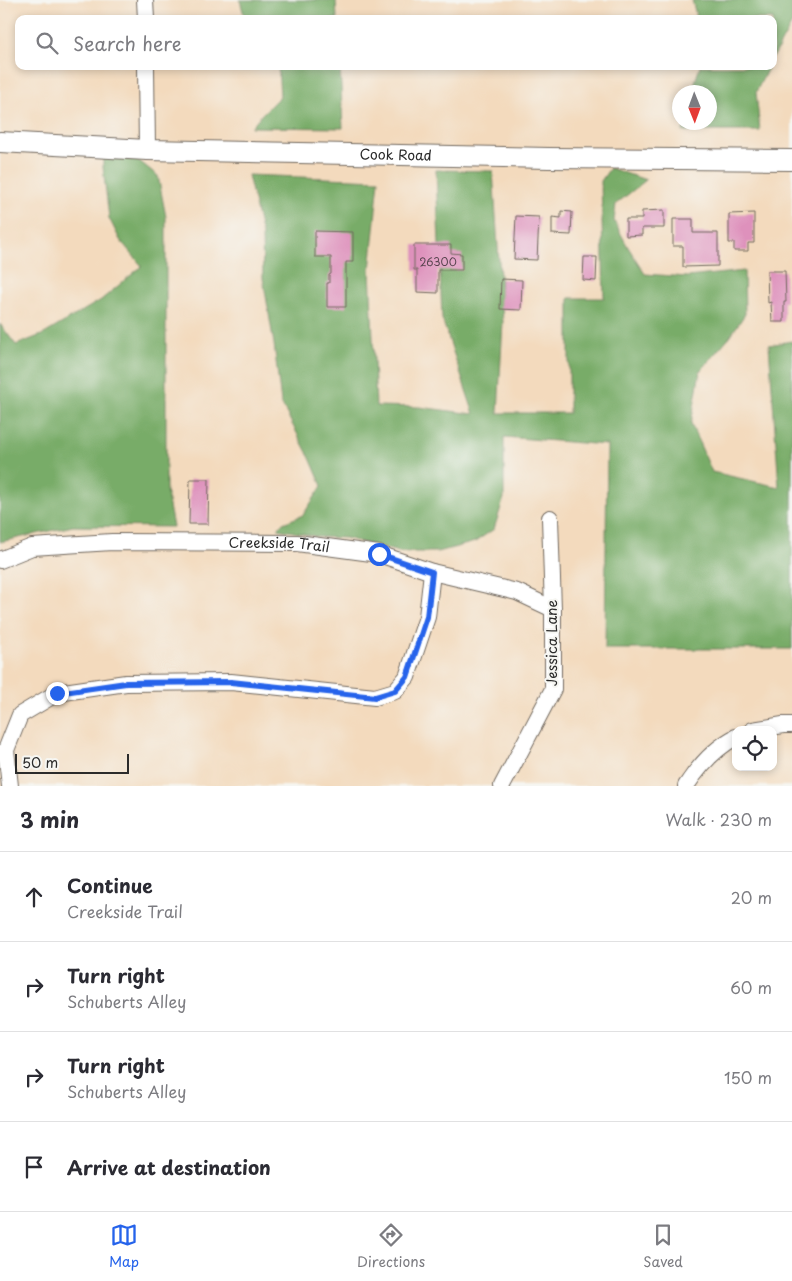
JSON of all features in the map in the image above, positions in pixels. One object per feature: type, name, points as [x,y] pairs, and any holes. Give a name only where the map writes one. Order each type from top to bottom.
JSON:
[{"type":"street","points":[[145,0],[146,15]]},
{"type":"street","points":[[146,70],[147,150]]},
{"type":"street","name":"Cook Road","points":[[0,142],[147,150],[549,158],[792,160]]},
{"type":"street","name":"Jessica Lane","points":[[502,786],[553,689],[550,518]]},
{"type":"street","name":"Creekside Trail","points":[[0,560],[32,547],[112,542],[297,544],[379,554],[432,572],[517,592],[552,608]]},
{"type":"street","points":[[10,786],[6,750],[20,715],[57,693],[126,683],[231,682],[375,697],[395,691],[407,677],[427,617],[432,572]]},
{"type":"street","points":[[777,726],[792,725]]},
{"type":"street","points":[[686,786],[704,761],[720,746],[732,739]]},
{"type":"green space","points":[[240,0],[336,0],[337,15],[244,15]]},
{"type":"green space","points":[[692,0],[792,0],[792,23],[777,51],[777,15],[696,15]]},
{"type":"green space","points":[[278,70],[340,70],[343,128],[251,127],[280,96]]},
{"type":"green space","points":[[699,70],[767,70],[756,92],[760,131],[683,131],[717,130],[717,85],[694,85]]},
{"type":"green space","points":[[103,158],[138,160],[158,176],[166,217],[166,490],[173,527],[73,526],[0,542],[0,324],[16,345],[44,334],[101,300],[142,266],[120,240],[109,218]]},
{"type":"green space","points":[[610,168],[646,180],[616,204],[614,221],[645,274],[687,277],[744,271],[745,314],[731,335],[700,371],[691,424],[712,472],[779,487],[769,345],[792,341],[792,649],[605,649],[607,445],[504,437],[504,498],[494,529],[475,542],[438,552],[399,552],[345,538],[319,537],[278,529],[283,523],[303,515],[322,486],[310,458],[281,403],[263,278],[262,235],[248,175],[379,180],[370,270],[376,406],[419,407],[474,414],[442,319],[436,170],[493,171],[503,322],[498,413],[569,413],[569,298],[604,298],[601,181]]},
{"type":"building","points":[[664,210],[664,228],[642,228],[642,235],[626,236],[626,219],[642,219],[642,211]]},
{"type":"building","points":[[561,211],[572,212],[571,235],[552,234],[552,217],[561,218]]},
{"type":"building","points":[[754,213],[754,243],[748,243],[748,251],[734,251],[734,243],[729,243],[729,214]]},
{"type":"building","points":[[516,216],[539,217],[537,260],[514,259]]},
{"type":"building","points":[[673,219],[693,219],[693,233],[718,233],[718,266],[683,267],[683,246],[673,246]]},
{"type":"building","points":[[315,231],[353,232],[353,262],[346,262],[346,307],[327,307],[327,283],[329,283],[329,275],[331,274],[331,257],[315,257]]},
{"type":"building","points":[[414,245],[451,245],[451,253],[462,254],[462,270],[438,270],[438,293],[417,292],[417,270],[414,270]]},
{"type":"building","points":[[584,257],[597,257],[596,281],[583,280]]},
{"type":"building","points":[[767,271],[785,271],[786,302],[784,302],[784,322],[772,322],[771,302],[768,303]]},
{"type":"building","points":[[501,279],[522,280],[521,310],[500,309]]},
{"type":"building","points":[[190,479],[209,479],[208,524],[189,524]]},
{"type":"route","points":[[57,693],[126,683],[231,682],[375,697],[395,691],[407,677],[427,617],[432,572],[379,554]]}]
